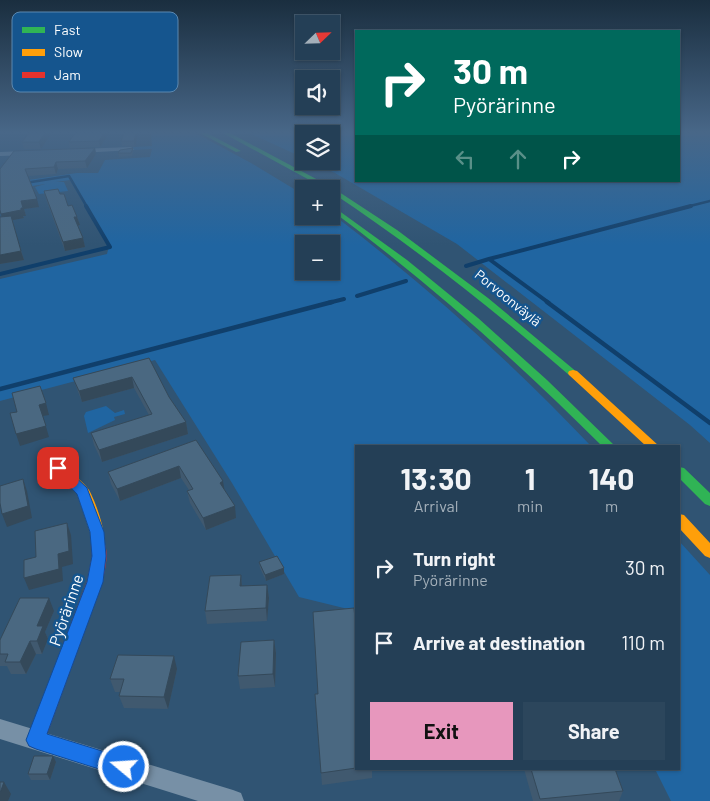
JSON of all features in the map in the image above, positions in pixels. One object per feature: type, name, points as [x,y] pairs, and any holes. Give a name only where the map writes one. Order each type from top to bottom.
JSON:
[{"type":"main road","points":[[272,170],[295,183]]},
{"type":"main road","name":"Porvoonväylä","points":[[296,170],[314,180]]},
{"type":"main road","name":"Porvoonväylä","points":[[340,195],[377,218],[466,282],[538,342],[652,445]]},
{"type":"main road","points":[[340,213],[385,245],[438,288],[522,362],[608,445]]},
{"type":"main road","name":"Pyörärinne","points":[[36,740],[95,582],[99,556],[97,532],[83,492],[58,468]]},
{"type":"main road","points":[[680,472],[710,501]]},
{"type":"main road","points":[[680,520],[710,552]]},
{"type":"street","points":[[0,729],[233,801]]},
{"type":"shaded area","points":[[99,170],[263,170],[295,190],[295,225],[340,225],[340,220],[470,328],[532,386],[590,445],[355,445],[355,611],[299,597],[232,483],[155,360],[0,401],[0,279],[107,254],[109,246],[70,180],[56,182],[64,182],[68,191],[39,194],[35,187],[45,184],[0,191],[0,184],[77,173],[98,173]]},
{"type":"shaded area","points":[[330,170],[355,170],[355,182],[680,182],[680,170],[710,170],[710,443],[690,425],[457,244]]},
{"type":"shaded area","points":[[106,406],[115,413],[124,410],[125,414],[114,417],[115,420],[88,433],[84,416],[86,412]]},
{"type":"shaded area","points":[[680,542],[710,575],[710,801],[671,801],[656,770],[680,770]]},
{"type":"building","points":[[0,170],[26,170],[37,199],[21,201],[23,208],[21,210],[1,214]]},
{"type":"building","points":[[58,189],[60,194],[64,194],[68,206],[72,205],[77,217],[74,217],[83,238],[63,242],[44,191]]},
{"type":"building","points":[[11,216],[21,251],[0,255],[0,217]]},
{"type":"building","points":[[149,358],[169,397],[186,422],[99,450],[91,433],[152,414],[132,377],[79,391],[73,378]]},
{"type":"building","points":[[40,386],[46,403],[39,405],[46,426],[16,434],[10,413],[17,412],[12,393]]},
{"type":"building","points":[[196,440],[223,481],[220,483],[235,506],[203,518],[187,491],[193,489],[179,466],[117,489],[108,472]]},
{"type":"building","points":[[23,479],[28,506],[2,514],[0,486]]},
{"type":"building","points":[[67,523],[69,551],[58,554],[59,569],[24,578],[24,560],[36,557],[35,531]]},
{"type":"building","points":[[277,556],[284,568],[265,575],[259,562]]},
{"type":"building","points":[[241,575],[240,586],[267,585],[266,608],[205,611],[210,576]]},
{"type":"building","points":[[20,598],[49,598],[37,626],[43,626],[37,641],[30,641],[20,662],[5,662],[8,654],[0,654],[0,640]]},
{"type":"building","points":[[354,608],[355,768],[321,773],[315,694],[318,694],[313,612]]},
{"type":"building","points":[[274,640],[273,674],[238,676],[241,642]]},
{"type":"building","points":[[118,655],[174,656],[164,697],[119,696],[124,679],[110,679]]},
{"type":"building","points":[[34,756],[53,756],[47,774],[28,774]]},
{"type":"building","points":[[531,770],[615,770],[623,791],[540,799]]},
{"type":"building","points":[[0,782],[4,782],[0,793]]},
{"type":"waterway","points":[[25,183],[69,176],[87,207]]},
{"type":"waterway","points":[[686,207],[710,201]]},
{"type":"waterway","points":[[0,274],[110,247],[86,206]]},
{"type":"waterway","points":[[489,259],[691,206]]},
{"type":"waterway","points":[[466,266],[489,259]]},
{"type":"waterway","points":[[489,259],[549,303]]},
{"type":"waterway","points":[[357,296],[406,281]]},
{"type":"waterway","points":[[332,302],[344,299]]},
{"type":"waterway","points":[[0,389],[332,302]]},
{"type":"waterway","points":[[328,303],[332,302]]},
{"type":"waterway","points":[[547,302],[710,423]]},
{"type":"traffic: fast","points":[[296,170],[314,180]]},
{"type":"traffic: fast","points":[[340,195],[455,276],[573,373]]},
{"type":"traffic: fast","points":[[340,214],[404,262],[475,321],[543,382],[608,445]]},
{"type":"traffic: fast","points":[[680,472],[710,501]]},
{"type":"traffic: slow","points":[[573,373],[652,445]]},
{"type":"traffic: slow","points":[[58,468],[83,492],[97,532],[98,544]]},
{"type":"traffic: slow","points":[[680,520],[710,552]]},
{"type":"traffic: jam","points":[[36,740],[95,581],[99,556],[98,544]]},
{"type":"route","points":[[58,468],[83,492],[97,532],[99,556],[95,582],[36,740],[124,767]]}]
